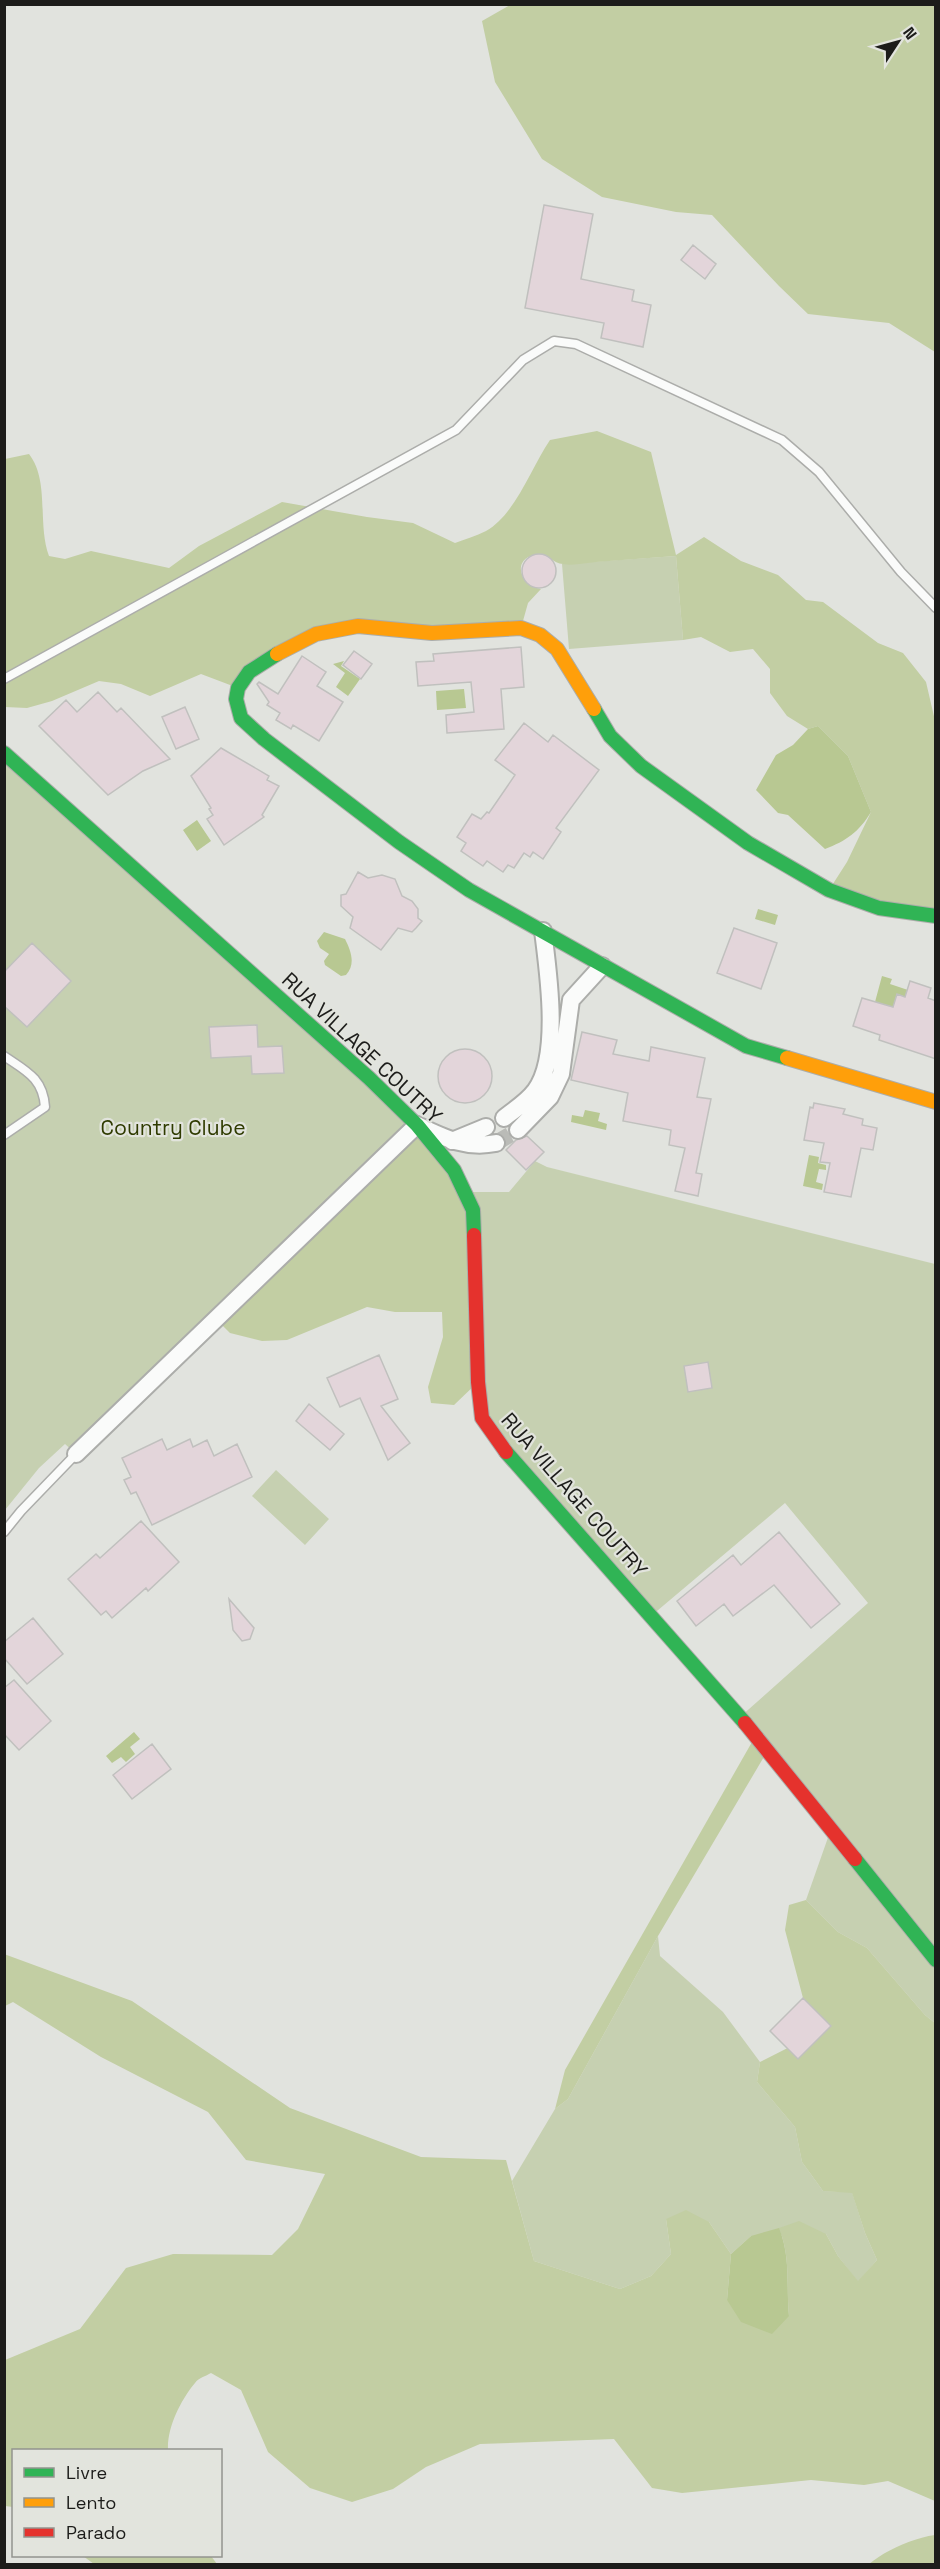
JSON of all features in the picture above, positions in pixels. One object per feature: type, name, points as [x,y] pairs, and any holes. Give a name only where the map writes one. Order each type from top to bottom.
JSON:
[{"type":"street","points":[[936,916],[879,908],[829,890],[748,843],[641,766],[610,736],[557,649],[540,635],[521,628],[432,633],[358,626],[316,634],[264,660],[249,672],[238,688],[236,699],[241,718],[264,739],[416,855],[513,917],[543,931],[746,1046],[936,1102]]},
{"type":"street","name":"RUA VILLAGE COUTRY","points":[[4,753],[369,1078],[417,1125],[454,1170],[473,1210],[478,1382],[482,1418],[497,1442],[768,1749],[936,1960]]},
{"type":"street","points":[[504,1118],[524,1104],[537,1089],[545,1071],[549,1044],[550,988],[543,931]]},
{"type":"street","points":[[518,1130],[550,1097],[561,1074],[571,1000],[602,966]]},
{"type":"street","points":[[76,1454],[417,1125],[451,1142],[480,1147],[496,1143]]},
{"type":"street","points":[[451,1142],[486,1127]]},
{"type":"lane","points":[[4,679],[456,430],[523,360],[554,341],[576,344],[782,440],[819,472],[900,572],[936,608]]},
{"type":"lane","points":[[4,1056],[31,1074],[44,1092],[45,1107],[4,1135]]},
{"type":"lane","points":[[4,1533],[21,1511],[76,1454]]},
{"type":"green space","points":[[676,556],[683,640],[569,649],[562,564]]},
{"type":"green space","name":"Country Clube","points":[[5,753],[417,1125],[76,1454],[65,1444],[39,1468],[5,1510]]},
{"type":"green space","points":[[535,1161],[547,1167],[935,1264],[935,2023],[925,2015],[867,1948],[838,1932],[806,1900],[831,1829],[740,1717],[868,1603],[785,1503],[651,1616],[482,1418],[466,1192],[509,1192]]},
{"type":"green space","points":[[276,1470],[329,1519],[305,1545],[252,1496]]},
{"type":"green space","points":[[658,1936],[660,1956],[723,2012],[760,2062],[757,2082],[795,2127],[802,2162],[823,2191],[852,2192],[865,2233],[877,2260],[858,2282],[838,2256],[826,2234],[751,2236],[731,2254],[709,2222],[666,2219],[671,2254],[651,2276],[620,2289],[534,2261],[512,2181],[555,2109],[568,2099]]},
{"type":"shaded area","points":[[510,5],[935,5],[935,352],[889,323],[808,314],[712,215],[676,212],[602,197],[542,159],[495,82],[482,21]]},
{"type":"shaded area","points":[[597,431],[651,452],[676,555],[704,537],[741,561],[778,575],[806,600],[823,602],[878,643],[903,653],[926,682],[936,725],[935,916],[829,890],[847,862],[871,812],[848,756],[818,726],[808,729],[787,716],[770,693],[770,669],[753,649],[730,652],[701,637],[683,640],[676,556],[571,565],[537,554],[526,558],[521,568],[524,579],[534,587],[541,589],[528,603],[521,628],[316,634],[238,688],[201,674],[150,696],[121,684],[99,681],[52,701],[27,708],[5,707],[5,459],[29,454],[35,465],[41,490],[44,530],[49,556],[65,559],[91,551],[169,568],[199,546],[282,502],[413,523],[455,543],[486,531],[506,514],[550,440]]},
{"type":"shaded area","points":[[344,661],[341,666],[360,679],[348,696],[336,687],[345,673],[333,664]]},
{"type":"shaded area","points":[[464,689],[466,708],[437,710],[436,691]]},
{"type":"shaded area","points":[[818,726],[848,756],[871,812],[851,835],[825,849],[788,815],[778,813],[756,790],[776,755],[793,745],[808,729]]},
{"type":"shaded area","points":[[197,820],[211,841],[197,851],[183,830]]},
{"type":"shaded area","points":[[758,909],[778,915],[775,925],[755,919]]},
{"type":"shaded area","points":[[324,932],[345,939],[352,962],[346,975],[341,976],[325,965],[324,961],[329,954],[320,948],[317,941]]},
{"type":"shaded area","points":[[882,976],[892,979],[890,984],[908,990],[906,997],[897,994],[893,1007],[875,1002]]},
{"type":"shaded area","points":[[585,1110],[600,1113],[598,1121],[607,1124],[606,1130],[571,1122],[572,1115],[583,1117]]},
{"type":"shaded area","points":[[417,1125],[466,1192],[478,1382],[454,1405],[431,1403],[428,1387],[443,1337],[442,1312],[395,1312],[367,1307],[287,1340],[262,1341],[230,1333],[216,1319]]},
{"type":"shaded area","points":[[809,1155],[819,1157],[818,1163],[826,1165],[826,1170],[819,1169],[816,1182],[823,1184],[822,1190],[803,1186]]},
{"type":"shaded area","points":[[134,1732],[140,1739],[130,1747],[135,1754],[126,1762],[121,1757],[112,1763],[106,1756]]},
{"type":"shaded area","points":[[756,1735],[768,1750],[658,1936],[568,2099],[555,2109],[565,2070]]},
{"type":"shaded area","points":[[806,1900],[838,1932],[867,1948],[925,2015],[935,2023],[935,2501],[888,2481],[864,2485],[811,2480],[682,2493],[652,2488],[614,2439],[480,2444],[426,2467],[393,2489],[352,2502],[310,2488],[268,2452],[241,2390],[211,2373],[196,2381],[189,2390],[172,2424],[168,2449],[12,2449],[12,2507],[5,2506],[5,2360],[80,2329],[126,2268],[173,2254],[272,2255],[298,2229],[325,2174],[246,2160],[208,2112],[101,2057],[13,2002],[5,2006],[4,1954],[132,2001],[290,2108],[421,2157],[506,2160],[534,2261],[620,2289],[651,2276],[671,2254],[666,2219],[686,2210],[709,2222],[731,2254],[727,2300],[789,2316],[787,2260],[779,2228],[799,2221],[826,2234],[838,2256],[858,2281],[877,2260],[865,2233],[852,2193],[823,2191],[802,2162],[795,2127],[757,2082],[760,2062],[831,2026],[803,1998],[785,1930],[789,1905]]},
{"type":"shaded area","points":[[779,2228],[787,2260],[789,2316],[772,2334],[741,2322],[727,2300],[731,2254],[751,2236]]},
{"type":"shaded area","points":[[935,2535],[935,2564],[869,2564],[900,2545]]},
{"type":"shaded area","points":[[84,2557],[212,2557],[217,2564],[94,2564]]},
{"type":"building","points":[[544,205],[593,214],[581,279],[634,290],[632,301],[651,305],[643,347],[601,338],[604,323],[525,308]]},
{"type":"building","points":[[693,245],[716,264],[705,279],[681,260]]},
{"type":"building","points":[[539,554],[551,559],[556,571],[551,583],[539,588],[527,583],[522,571],[527,559]]},
{"type":"building","points":[[521,647],[524,687],[501,689],[504,729],[447,733],[446,715],[474,712],[471,682],[418,686],[416,662],[434,661],[433,654]]},
{"type":"building","points":[[354,651],[372,664],[361,679],[343,665]]},
{"type":"building","points":[[302,656],[326,672],[317,686],[343,702],[319,741],[293,725],[291,729],[276,720],[280,713],[267,705],[269,702],[257,684],[259,682],[278,694]]},
{"type":"building","points":[[98,692],[117,712],[121,708],[170,759],[143,771],[108,795],[39,726],[66,700],[77,712]]},
{"type":"building","points":[[185,707],[199,739],[176,749],[162,717]]},
{"type":"building","points":[[524,723],[548,742],[553,735],[599,770],[556,828],[561,832],[543,859],[533,852],[530,857],[524,853],[514,868],[508,865],[503,872],[487,861],[483,866],[461,851],[466,843],[457,837],[472,814],[481,819],[487,812],[489,813],[515,775],[495,760]]},
{"type":"building","points":[[221,748],[269,776],[267,780],[279,786],[262,815],[264,817],[224,845],[207,819],[213,815],[209,809],[211,808],[191,776]]},
{"type":"building","points":[[358,872],[368,878],[382,875],[395,879],[402,896],[412,901],[418,909],[418,918],[422,921],[412,932],[398,928],[381,950],[350,928],[353,917],[341,906],[341,895],[346,894]]},
{"type":"building","points":[[734,928],[777,943],[761,989],[717,973]]},
{"type":"building","points":[[32,943],[71,981],[27,1027],[4,1006],[4,972]]},
{"type":"building","points":[[910,981],[931,988],[928,998],[936,1001],[936,1059],[879,1040],[880,1035],[853,1026],[862,998],[893,1007],[897,994],[905,997]]},
{"type":"building","points":[[257,1025],[258,1047],[282,1046],[284,1073],[252,1074],[251,1056],[211,1058],[209,1027]]},
{"type":"building","points":[[582,1032],[617,1040],[613,1054],[649,1061],[651,1047],[705,1058],[697,1097],[711,1099],[696,1173],[702,1174],[698,1196],[675,1191],[685,1148],[669,1145],[671,1130],[623,1121],[628,1093],[571,1080]]},
{"type":"building","points":[[465,1049],[475,1051],[484,1057],[490,1066],[492,1076],[490,1086],[484,1095],[475,1101],[465,1103],[455,1101],[446,1095],[440,1086],[438,1076],[440,1066],[446,1057],[455,1051]]},
{"type":"building","points":[[814,1103],[845,1109],[843,1114],[863,1119],[862,1125],[877,1128],[873,1150],[861,1148],[851,1197],[824,1192],[830,1163],[820,1162],[824,1143],[804,1140],[810,1107],[813,1108]]},
{"type":"building","points":[[527,1136],[544,1152],[526,1170],[506,1150],[516,1140]]},
{"type":"building","points":[[379,1355],[398,1399],[381,1406],[410,1443],[388,1460],[360,1398],[340,1407],[327,1378]]},
{"type":"building","points":[[708,1362],[712,1388],[688,1392],[684,1366]]},
{"type":"building","points":[[309,1404],[344,1434],[330,1450],[296,1421]]},
{"type":"building","points":[[162,1439],[167,1450],[190,1439],[193,1447],[207,1440],[214,1456],[237,1444],[252,1477],[152,1525],[136,1492],[131,1494],[124,1480],[131,1477],[122,1458]]},
{"type":"building","points":[[141,1521],[179,1562],[148,1591],[146,1588],[112,1618],[106,1611],[101,1615],[68,1579],[96,1554],[100,1558]]},
{"type":"building","points":[[779,1532],[840,1604],[811,1628],[774,1585],[733,1616],[724,1604],[696,1626],[677,1601],[733,1555],[741,1565]]},
{"type":"building","points":[[229,1599],[254,1628],[250,1639],[242,1641],[233,1630]]},
{"type":"building","points":[[33,1618],[63,1654],[27,1684],[4,1658],[4,1642]]},
{"type":"building","points":[[14,1680],[51,1721],[19,1750],[4,1734],[4,1688]]},
{"type":"building","points":[[152,1744],[171,1769],[132,1799],[113,1775]]},
{"type":"building","points":[[803,1998],[831,2026],[798,2059],[770,2031]]},
{"type":"tunnel","points":[[496,1143],[518,1130]]},
{"type":"traffic: fast","points":[[277,654],[249,672],[238,688],[236,699],[241,718],[264,739],[399,842],[469,890],[746,1046],[787,1058]]},
{"type":"traffic: fast","points":[[594,709],[610,736],[641,766],[748,843],[829,890],[879,908],[936,916]]},
{"type":"traffic: fast","points":[[4,753],[369,1078],[417,1125],[454,1170],[473,1210],[474,1235]]},
{"type":"traffic: fast","points":[[506,1452],[745,1723]]},
{"type":"traffic: fast","points":[[855,1859],[936,1960]]},
{"type":"traffic: slow","points":[[277,654],[316,634],[358,626],[432,633],[521,628],[540,635],[557,649],[594,709]]},
{"type":"traffic: slow","points":[[787,1058],[936,1102]]},
{"type":"traffic: jam","points":[[474,1235],[478,1382],[482,1418],[506,1452]]},
{"type":"traffic: jam","points":[[745,1723],[855,1859]]}]
